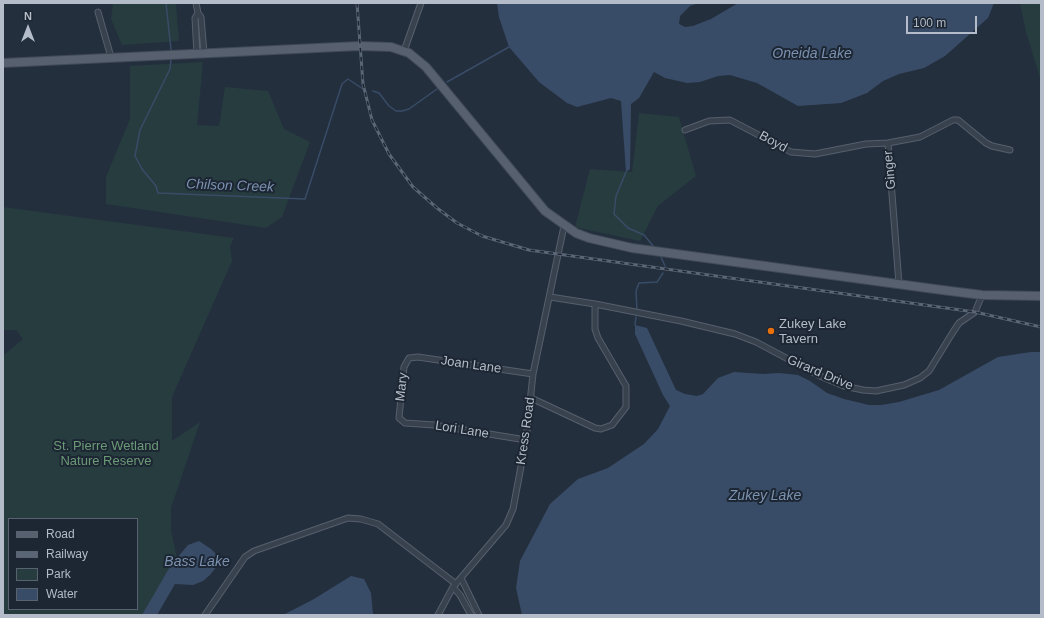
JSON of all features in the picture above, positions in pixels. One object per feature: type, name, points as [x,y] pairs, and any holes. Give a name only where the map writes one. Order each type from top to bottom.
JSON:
[{"type":"main road","points":[[3,63],[381,46],[404,51],[420,62],[429,71],[536,203],[551,217],[564,226],[589,238],[625,247],[982,295],[1041,296]]},
{"type":"street","points":[[196,3],[198,13],[195,18],[201,54]]},
{"type":"street","points":[[404,51],[421,3]]},
{"type":"street","points":[[98,12],[111,57]]},
{"type":"street","name":"Boyd","points":[[685,130],[709,121],[730,120],[737,122],[783,149],[801,154],[825,153],[866,144],[888,143]]},
{"type":"street","name":"Ginger","points":[[899,284],[888,143],[920,137],[953,120],[958,120],[965,124],[986,143],[1010,150]]},
{"type":"street","name":"Kress Road","points":[[438,615],[454,585],[506,525],[514,503],[526,440],[533,374],[564,226]]},
{"type":"street","name":"Girard Drive","points":[[550,298],[595,304],[681,321],[735,334],[756,342],[820,376],[844,386],[876,391],[904,386],[920,378],[929,371],[959,323],[974,312],[982,295]]},
{"type":"street","points":[[531,398],[595,428],[601,429],[612,424],[626,407],[626,386],[598,338],[595,329],[595,304]]},
{"type":"street","name":"Joan Lane","points":[[409,358],[418,357],[533,374]]},
{"type":"street","name":"Mary","points":[[399,418],[404,367],[409,358]]},
{"type":"street","name":"Lori Lane","points":[[399,418],[405,423],[434,425],[526,440]]},
{"type":"street","points":[[205,615],[246,556],[254,551],[348,518],[361,519],[378,524],[454,585],[471,615]]},
{"type":"street","points":[[461,578],[479,615]]},
{"type":"green space","points":[[113,3],[176,3],[179,41],[122,45],[111,19]]},
{"type":"green space","points":[[1020,3],[1041,3],[1041,81],[1026,32]]},
{"type":"green space","points":[[203,62],[197,125],[219,126],[225,87],[268,91],[284,129],[310,142],[282,217],[266,228],[106,204],[106,177],[130,119],[130,66]]},
{"type":"green space","points":[[639,113],[679,117],[696,176],[658,206],[640,241],[575,227],[590,169],[632,172]]},
{"type":"green space","name":"St. Pierre Wetland Nature Reserve","points":[[3,207],[234,238],[230,246],[232,261],[172,397],[172,441],[200,422],[171,508],[171,530],[178,563],[145,615],[3,615],[3,356],[23,339],[16,330],[3,330]]},
{"type":"water","name":"Oneida Lake","points":[[497,3],[699,3],[690,6],[680,16],[679,24],[685,27],[693,26],[711,19],[738,3],[994,3],[988,18],[945,56],[924,68],[899,74],[883,81],[867,93],[841,103],[798,106],[757,83],[730,75],[718,76],[700,82],[687,83],[665,78],[654,72],[639,98],[631,104],[630,169],[626,172],[621,101],[611,98],[577,107],[567,103],[539,82],[509,47],[499,17]]},
{"type":"water","name":"Zukey Lake","points":[[635,325],[647,328],[676,390],[685,394],[697,396],[703,394],[718,378],[734,372],[763,374],[779,373],[798,375],[810,381],[827,393],[844,399],[869,405],[881,405],[899,402],[939,390],[998,357],[1041,352],[1041,615],[522,615],[516,588],[520,561],[550,504],[578,479],[608,468],[644,444],[658,429],[670,406],[663,395],[635,334]]},
{"type":"water","name":"Bass Lake","points":[[199,541],[218,556],[217,566],[203,581],[193,585],[175,584],[157,615],[142,615],[171,565],[188,545]]},
{"type":"water","points":[[351,576],[364,579],[371,593],[373,615],[283,615],[314,599]]},
{"type":"waterway","name":"Chilson Creek","points":[[166,3],[171,50]]},
{"type":"waterway","name":"Chilson Creek","points":[[447,82],[509,47]]},
{"type":"waterway","name":"Chilson Creek","points":[[171,59],[170,69],[140,130],[135,156],[142,169],[156,186],[158,193],[305,199],[342,84],[348,79],[363,89]]},
{"type":"waterway","name":"Chilson Creek","points":[[373,91],[379,93],[389,106],[396,111],[402,111],[409,109],[437,89]]},
{"type":"waterway","points":[[626,172],[616,196],[614,214],[628,228],[644,235],[655,248]]},
{"type":"waterway","points":[[661,257],[665,266]]},
{"type":"waterway","points":[[637,311],[636,291],[639,283],[657,282],[663,273]]},
{"type":"waterway","points":[[635,325],[636,317]]},
{"type":"railway","points":[[357,3],[363,84],[372,120],[389,154],[413,187],[457,223],[482,236],[529,250],[975,312],[1041,327]]},
{"type":"place","name":"Zukey Lake Tavern","points":[[771,331]]}]
